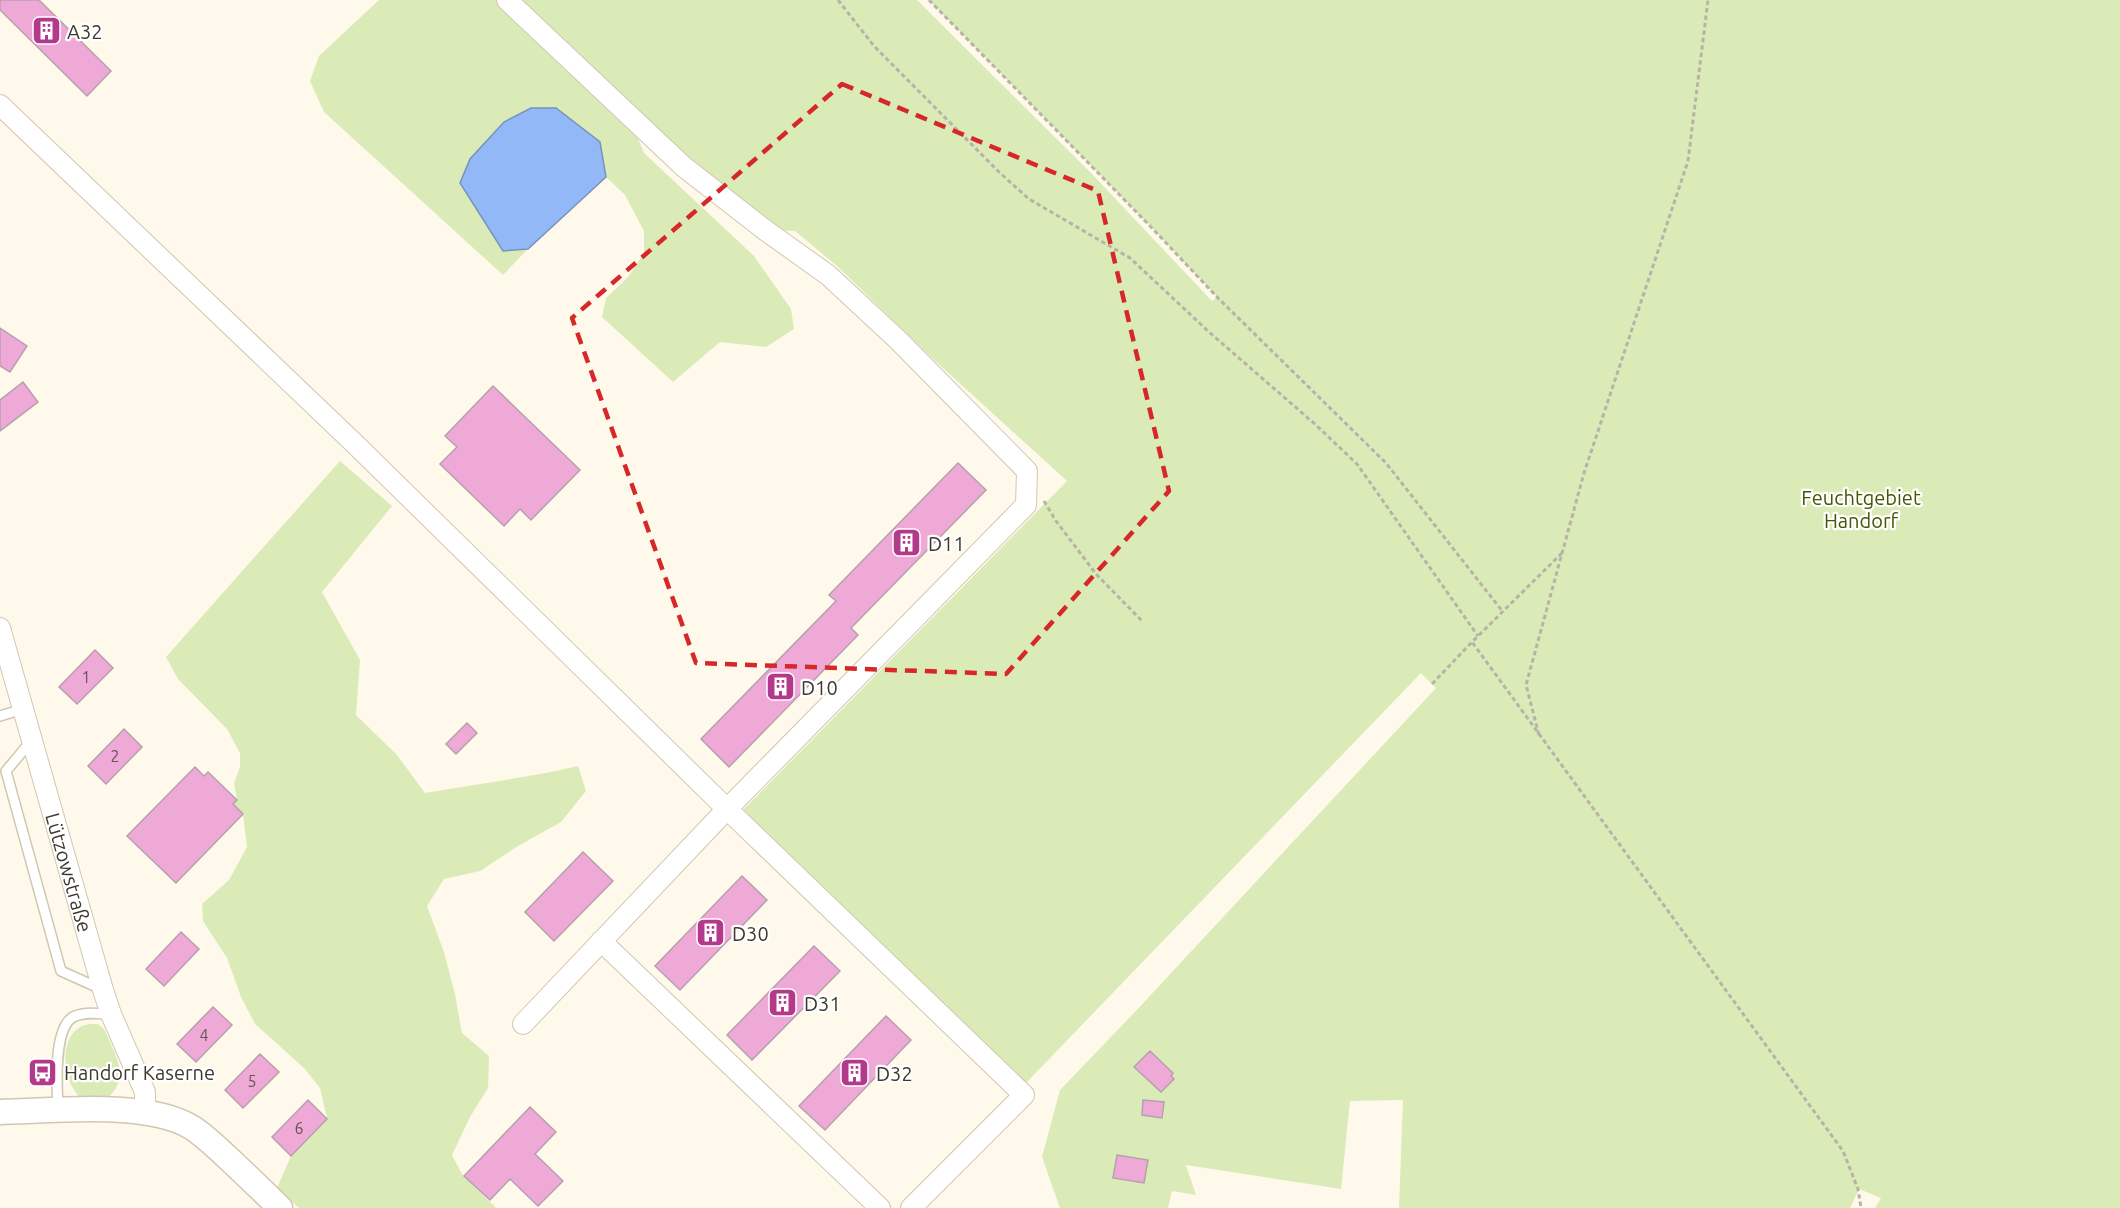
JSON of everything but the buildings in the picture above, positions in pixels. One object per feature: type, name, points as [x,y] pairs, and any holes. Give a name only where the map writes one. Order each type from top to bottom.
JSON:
[{"type":"street","points":[[507,0],[684,167],[765,230],[828,275],[898,340],[1026,471],[1026,505],[727,809],[523,1024]]},
{"type":"street","points":[[0,105],[356,445],[727,809],[1024,1095],[911,1208]]},
{"type":"street","name":"Lützowstraße","points":[[0,628],[7,674],[23,709],[103,990],[145,1092],[145,1112]]},
{"type":"street","points":[[601,941],[880,1208]]},
{"type":"street","points":[[0,1113],[145,1112],[171,1118],[191,1127],[211,1143],[280,1208]]},
{"type":"lane","points":[[0,716],[23,709]]},
{"type":"lane","points":[[32,740],[6,771],[61,970],[103,990]]},
{"type":"lane","points":[[58,1111],[59,1048],[61,1034],[67,1021],[75,1016],[88,1013],[111,1014]]},
{"type":"path","points":[[838,0],[874,46],[999,172],[1029,199],[1130,258],[1209,332],[1358,464],[1478,636]]},
{"type":"path","points":[[928,0],[1218,298],[1386,463],[1503,612]]},
{"type":"path","points":[[1539,737],[1526,685],[1584,473],[1688,161],[1708,0]]},
{"type":"path","points":[[1044,501],[1056,521],[1096,574],[1143,622]]},
{"type":"path","points":[[1432,684],[1562,553]]},
{"type":"path","points":[[1472,642],[1539,737],[1843,1151],[1858,1189],[1861,1208]]},
{"type":"highlighted area","points":[[842,84],[1098,191],[1169,491],[1006,674],[696,663],[572,318]]},
{"type":"green space","name":"Feuchtgebiet Handorf","points":[[379,0],[917,0],[1092,174],[1212,301],[1217,297],[929,0],[2120,0],[2120,1208],[1875,1208],[1881,1198],[1859,1189],[1850,1208],[1399,1208],[1403,1100],[1350,1101],[1341,1189],[1186,1165],[1196,1195],[1172,1191],[1168,1208],[1060,1208],[1042,1157],[1060,1090],[1436,688],[1421,673],[1025,1084],[743,810],[1067,481],[933,359],[837,266],[795,231],[765,230],[636,134],[644,153],[754,256],[791,309],[794,329],[766,347],[720,342],[673,382],[602,317],[606,298],[628,277],[644,253],[644,231],[625,195],[606,177],[600,142],[503,251],[528,249],[503,275],[324,112],[310,81],[319,56]]},
{"type":"green space","points":[[340,461],[392,506],[322,592],[360,660],[356,715],[397,755],[425,793],[578,766],[586,791],[561,822],[480,871],[444,879],[427,906],[444,952],[462,1033],[489,1056],[488,1088],[470,1117],[452,1155],[462,1174],[496,1208],[299,1208],[277,1188],[291,1156],[327,1118],[320,1088],[304,1068],[255,1024],[241,997],[227,958],[203,921],[202,904],[229,880],[247,847],[243,815],[233,804],[237,800],[234,783],[240,767],[240,753],[227,729],[178,679],[166,657]]},
{"type":"green space","points":[[98,1024],[104,1029],[119,1066],[118,1083],[105,1100],[81,1099],[71,1084],[66,1066],[66,1049],[72,1035],[84,1025]]},
{"type":"water","points":[[531,108],[556,108],[600,142],[606,177],[528,249],[503,251],[460,183],[470,159],[504,122]]},
{"type":"place","name":"A32","points":[[46,31]]},
{"type":"place","name":"D11","points":[[907,543]]},
{"type":"place","name":"D10","points":[[780,687]]},
{"type":"place","name":"D30","points":[[711,933]]},
{"type":"place","name":"D31","points":[[783,1003]]},
{"type":"place","name":"Handorf Kaserne","points":[[43,1072]]},
{"type":"place","name":"D32","points":[[855,1073]]}]
